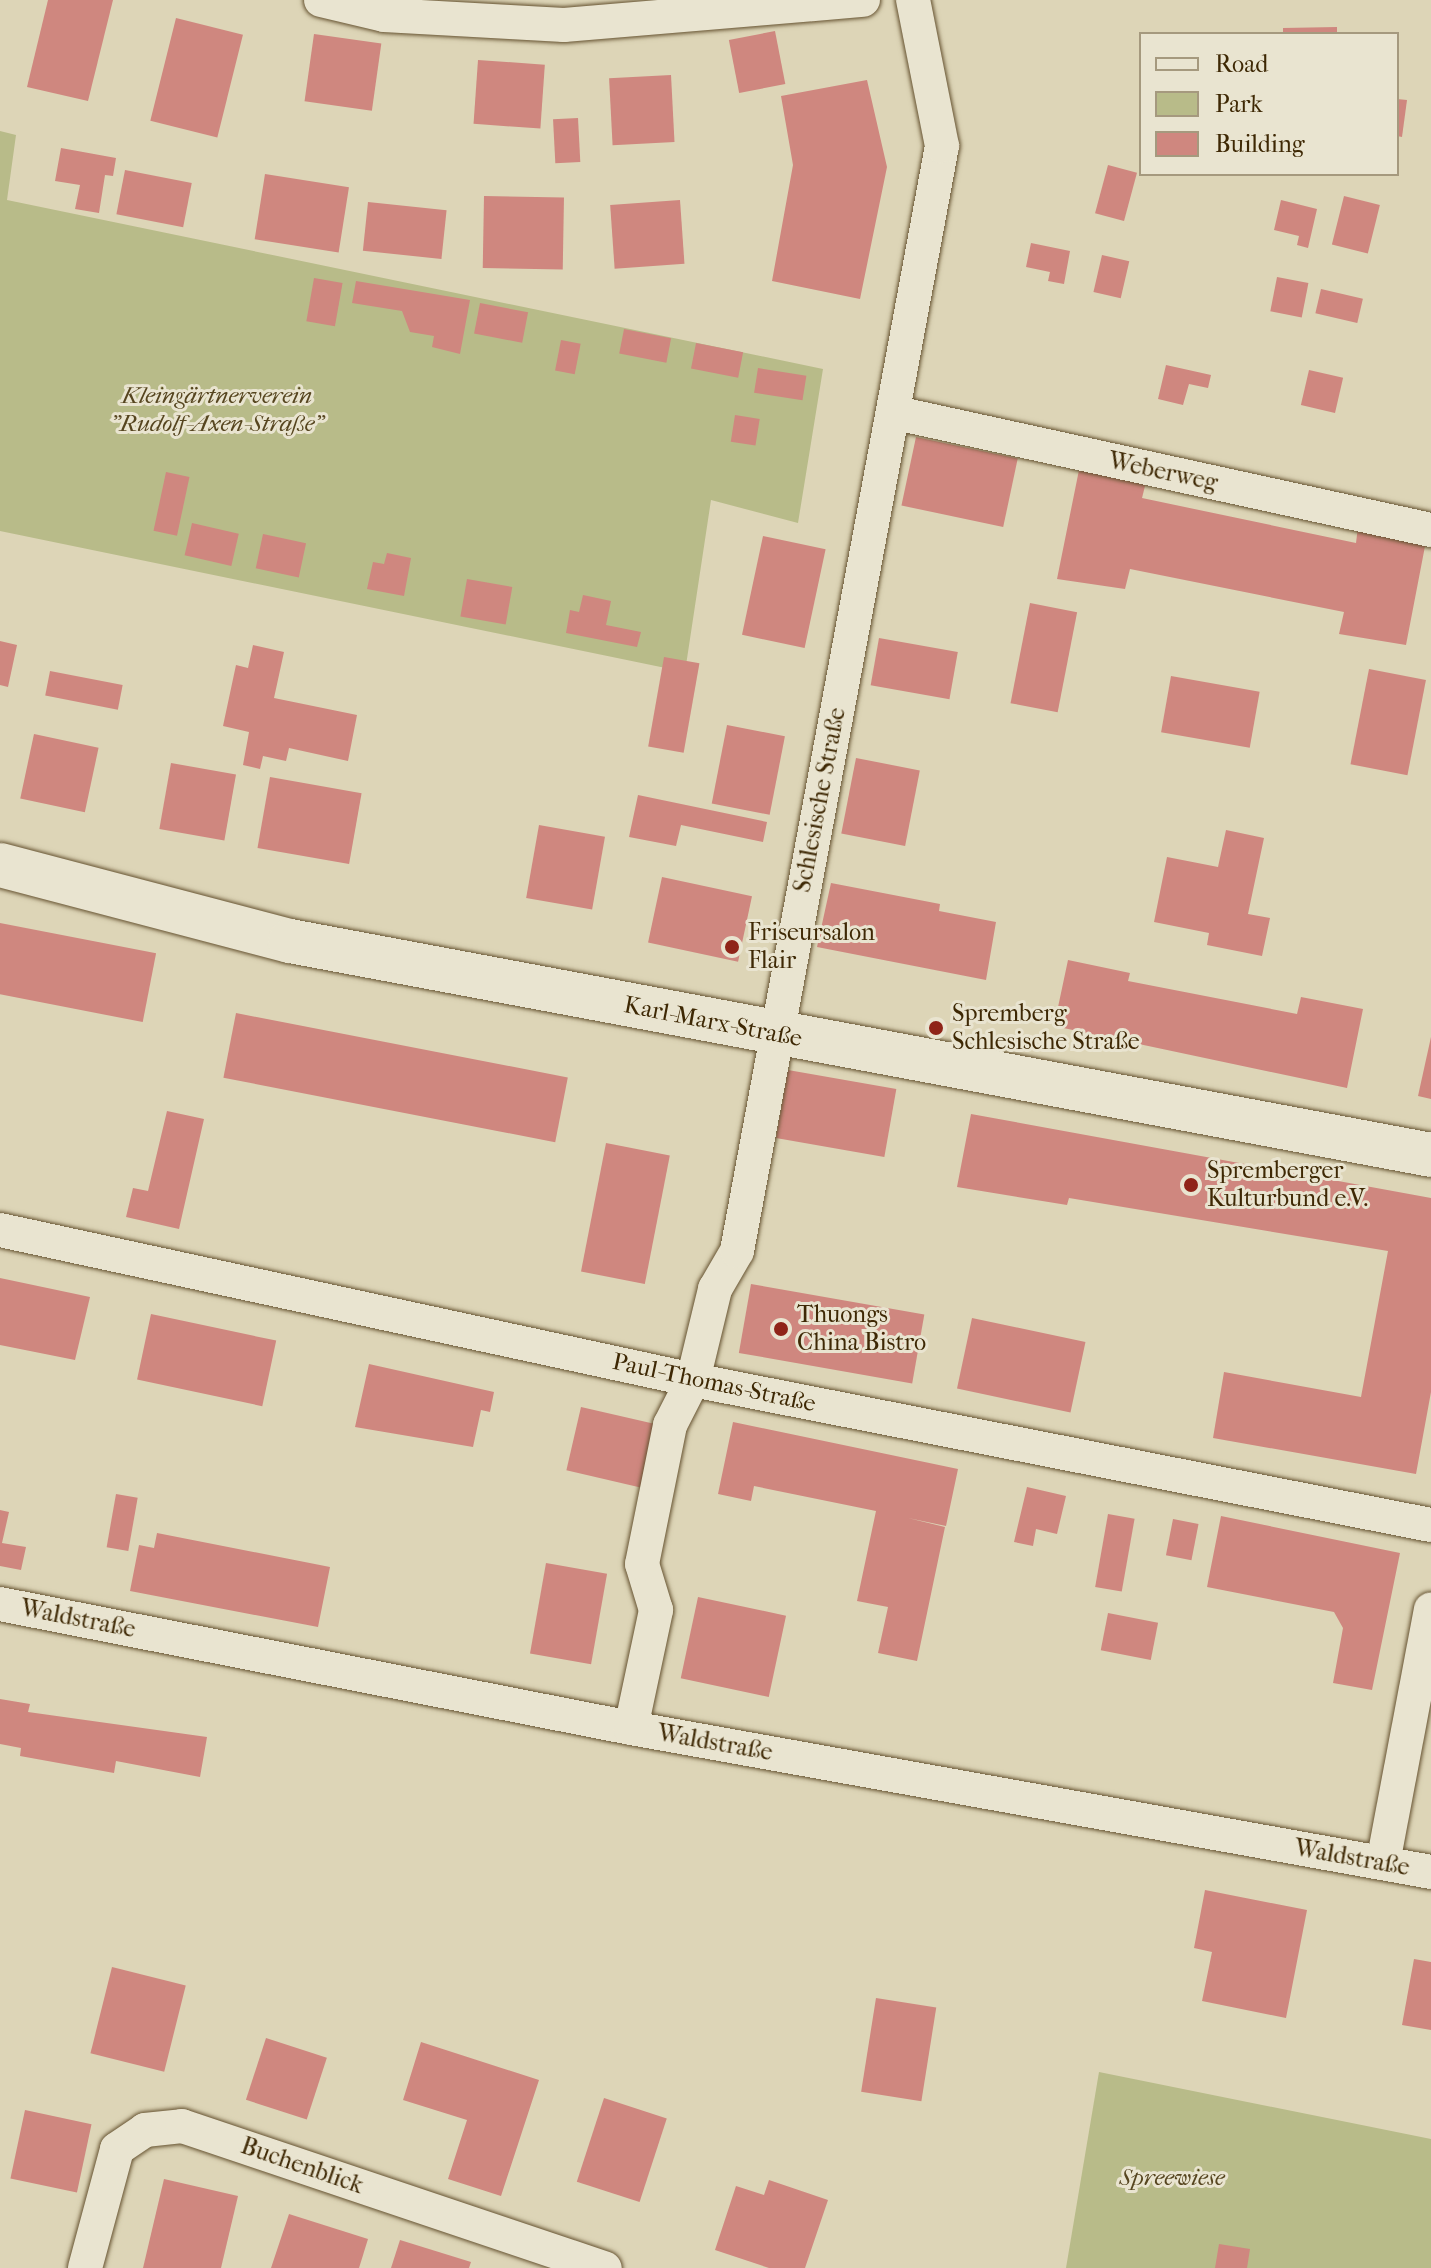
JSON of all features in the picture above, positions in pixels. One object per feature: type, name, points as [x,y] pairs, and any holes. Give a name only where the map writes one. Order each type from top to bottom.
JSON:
[{"type":"main road","name":"Karl-Marx-Straße","points":[[0,865],[290,941],[1431,1155]]},
{"type":"street","points":[[321,0],[384,15],[564,25],[863,0]]},
{"type":"street","name":"Schlesische Straße","points":[[631,1728],[656,1610],[642,1564],[670,1425],[693,1380],[715,1289],[737,1251],[775,1034],[896,413],[942,146],[913,0]]},
{"type":"street","name":"Weberweg","points":[[896,413],[1431,530]]},
{"type":"street","name":"Paul-Thomas-Straße","points":[[0,1230],[693,1380],[1431,1525]]},
{"type":"street","name":"Waldstraße","points":[[0,1604],[631,1728],[1431,1872]]},
{"type":"street","points":[[1383,1863],[1431,1610]]},
{"type":"street","name":"Buchenblick","points":[[85,2268],[117,2149],[145,2130],[182,2126],[605,2268]]},
{"type":"green space","name":"Kleingärtnerverein \"Rudolf-Axen-Straße\"","points":[[0,131],[16,135],[7,200],[823,369],[798,523],[711,500],[685,672],[0,531]]},
{"type":"green space","name":"Spreewiese","points":[[1099,2072],[1431,2139],[1431,2268],[1066,2268]]},
{"type":"building","points":[[48,0],[113,0],[88,101],[27,87]]},
{"type":"building","points":[[176,18],[243,35],[217,138],[150,121]]},
{"type":"building","points":[[1337,27],[1337,32],[1283,32],[1283,28]]},
{"type":"building","points":[[775,31],[785,84],[739,93],[729,40]]},
{"type":"building","points":[[314,34],[381,43],[372,111],[305,101]]},
{"type":"building","points":[[478,60],[545,65],[540,129],[474,124]]},
{"type":"building","points":[[671,75],[675,142],[613,145],[609,78]]},
{"type":"building","points":[[867,80],[887,167],[860,299],[772,281],[793,165],[781,96]]},
{"type":"building","points":[[1399,99],[1407,100],[1402,137],[1399,136]]},
{"type":"building","points":[[578,118],[580,162],[555,163],[553,119]]},
{"type":"building","points":[[61,148],[116,158],[113,176],[105,175],[99,213],[75,209],[80,185],[55,181]]},
{"type":"building","points":[[1108,165],[1137,173],[1124,221],[1095,213]]},
{"type":"building","points":[[125,170],[192,183],[183,227],[116,214]]},
{"type":"building","points":[[265,174],[349,187],[339,252],[255,239]]},
{"type":"building","points":[[484,196],[564,197],[563,269],[483,268]]},
{"type":"building","points":[[1344,196],[1380,205],[1368,253],[1332,245]]},
{"type":"building","points":[[680,200],[684,264],[615,269],[610,205]]},
{"type":"building","points":[[1281,200],[1317,209],[1308,248],[1297,245],[1299,236],[1274,230]]},
{"type":"building","points":[[368,202],[447,210],[441,259],[363,251]]},
{"type":"building","points":[[1031,243],[1070,251],[1064,284],[1048,281],[1050,272],[1026,267]]},
{"type":"building","points":[[1102,255],[1129,261],[1121,298],[1093,292]]},
{"type":"building","points":[[1277,277],[1308,283],[1302,317],[1270,311]]},
{"type":"building","points":[[314,278],[343,283],[335,326],[306,321]]},
{"type":"building","points":[[356,281],[470,300],[460,354],[432,347],[434,336],[410,332],[402,311],[352,303]]},
{"type":"building","points":[[1321,289],[1363,299],[1357,323],[1315,313]]},
{"type":"building","points":[[480,303],[528,312],[522,343],[474,333]]},
{"type":"building","points":[[624,329],[671,338],[666,363],[619,354]]},
{"type":"building","points":[[561,340],[581,344],[575,374],[555,370]]},
{"type":"building","points":[[696,343],[743,352],[738,378],[691,369]]},
{"type":"building","points":[[1166,365],[1211,375],[1208,388],[1189,384],[1183,405],[1158,399]]},
{"type":"building","points":[[758,368],[806,376],[802,400],[754,393]]},
{"type":"building","points":[[1309,370],[1343,378],[1335,413],[1301,405]]},
{"type":"building","points":[[735,415],[760,419],[755,446],[731,442]]},
{"type":"building","points":[[916,437],[1018,459],[1003,527],[901,505]]},
{"type":"building","points":[[1079,470],[1146,482],[1142,498],[1356,543],[1358,527],[1426,541],[1406,645],[1339,634],[1344,612],[1130,569],[1125,589],[1057,579]]},
{"type":"building","points":[[166,472],[189,477],[177,536],[154,531]]},
{"type":"building","points":[[192,523],[239,534],[231,566],[185,555]]},
{"type":"building","points":[[263,534],[306,543],[299,577],[256,568]]},
{"type":"building","points":[[763,536],[826,549],[805,648],[742,635]]},
{"type":"building","points":[[387,553],[411,558],[404,596],[367,589],[373,562],[384,564]]},
{"type":"building","points":[[467,579],[512,587],[506,624],[460,616]]},
{"type":"building","points":[[583,595],[611,601],[606,625],[641,632],[637,647],[566,633],[570,610],[579,612]]},
{"type":"building","points":[[1030,603],[1077,612],[1058,712],[1011,703]]},
{"type":"building","points":[[879,638],[958,652],[949,699],[871,685]]},
{"type":"building","points":[[0,641],[17,645],[8,687],[0,685]]},
{"type":"building","points":[[253,645],[284,652],[274,698],[357,715],[348,761],[289,748],[286,761],[263,756],[260,769],[243,765],[249,732],[223,726],[236,665],[248,668]]},
{"type":"building","points":[[664,657],[699,663],[684,753],[648,747]]},
{"type":"building","points":[[1369,669],[1426,680],[1407,775],[1350,764]]},
{"type":"building","points":[[50,671],[123,685],[118,710],[45,696]]},
{"type":"building","points":[[1171,676],[1260,692],[1250,748],[1161,732]]},
{"type":"building","points":[[727,725],[785,736],[770,815],[712,804]]},
{"type":"building","points":[[34,734],[99,748],[85,812],[20,799]]},
{"type":"building","points":[[856,758],[920,770],[905,846],[841,834]]},
{"type":"building","points":[[171,763],[236,774],[224,840],[159,829]]},
{"type":"building","points":[[270,777],[362,793],[349,864],[257,848]]},
{"type":"building","points":[[638,795],[767,822],[763,842],[681,825],[676,846],[629,837]]},
{"type":"building","points":[[539,825],[605,837],[592,910],[526,898]]},
{"type":"building","points":[[1226,830],[1264,838],[1248,914],[1270,918],[1262,956],[1207,945],[1209,933],[1154,922],[1167,857],[1218,867]]},
{"type":"building","points":[[662,877],[752,896],[738,962],[648,943]]},
{"type":"building","points":[[831,883],[940,904],[939,911],[996,922],[986,980],[817,947]]},
{"type":"building","points":[[0,923],[156,953],[143,1022],[0,994]]},
{"type":"building","points":[[1068,960],[1130,973],[1128,981],[1297,1014],[1301,997],[1363,1009],[1347,1088],[1054,1026]]},
{"type":"building","points":[[236,1013],[568,1077],[555,1142],[223,1078]]},
{"type":"building","points":[[1431,1037],[1431,1099],[1418,1096]]},
{"type":"building","points":[[788,1070],[896,1089],[884,1157],[776,1138]]},
{"type":"building","points":[[167,1111],[204,1119],[179,1229],[126,1217],[133,1188],[148,1191]]},
{"type":"building","points":[[971,1114],[1431,1198],[1431,1392],[1416,1474],[1213,1438],[1224,1372],[1361,1397],[1388,1251],[1069,1198],[1067,1205],[957,1187]]},
{"type":"building","points":[[606,1143],[670,1155],[645,1284],[581,1272]]},
{"type":"building","points":[[0,1278],[90,1297],[75,1360],[0,1345]]},
{"type":"building","points":[[751,1284],[924,1315],[912,1383],[739,1353]]},
{"type":"building","points":[[151,1314],[276,1341],[262,1406],[137,1380]]},
{"type":"building","points":[[972,1318],[1085,1342],[1070,1413],[957,1388]]},
{"type":"building","points":[[369,1364],[494,1392],[490,1412],[481,1410],[473,1447],[355,1427]]},
{"type":"building","points":[[581,1407],[655,1424],[640,1487],[566,1470]]},
{"type":"building","points":[[733,1422],[958,1469],[946,1526],[908,1518],[945,1527],[917,1661],[878,1653],[888,1607],[857,1601],[876,1511],[754,1486],[751,1501],[718,1494]]},
{"type":"building","points":[[1027,1487],[1066,1496],[1057,1534],[1036,1529],[1033,1546],[1014,1542]]},
{"type":"building","points":[[116,1494],[138,1498],[128,1551],[107,1547]]},
{"type":"building","points":[[0,1510],[9,1512],[2,1543],[26,1547],[21,1570],[0,1566]]},
{"type":"building","points":[[1108,1514],[1135,1519],[1122,1592],[1095,1587]]},
{"type":"building","points":[[1221,1516],[1400,1553],[1372,1690],[1333,1683],[1343,1628],[1334,1612],[1207,1587]]},
{"type":"building","points":[[1173,1519],[1199,1524],[1191,1560],[1166,1555]]},
{"type":"building","points":[[157,1533],[330,1567],[318,1627],[130,1591],[139,1545],[154,1548]]},
{"type":"building","points":[[546,1563],[607,1574],[591,1664],[530,1654]]},
{"type":"building","points":[[698,1597],[786,1616],[769,1697],[681,1678]]},
{"type":"building","points":[[1108,1613],[1158,1623],[1151,1660],[1101,1650]]},
{"type":"building","points":[[0,1699],[30,1704],[28,1712],[207,1737],[200,1777],[116,1761],[114,1773],[20,1756],[21,1748],[0,1744]]},
{"type":"building","points":[[1205,1890],[1307,1910],[1286,2018],[1202,2001],[1212,1952],[1194,1948]]},
{"type":"building","points":[[1414,1959],[1431,1962],[1431,2030],[1402,2025]]},
{"type":"building","points":[[112,1967],[186,1985],[164,2072],[90,2053]]},
{"type":"building","points":[[876,1998],[936,2008],[921,2101],[861,2092]]},
{"type":"building","points":[[266,2038],[327,2058],[307,2120],[246,2100]]},
{"type":"building","points":[[421,2042],[539,2080],[501,2196],[448,2179],[467,2120],[403,2100]]},
{"type":"building","points":[[604,2098],[667,2118],[640,2202],[577,2182]]},
{"type":"building","points":[[25,2110],[92,2124],[77,2193],[10,2178]]},
{"type":"building","points":[[164,2179],[238,2196],[221,2268],[143,2268]]},
{"type":"building","points":[[769,2180],[828,2200],[805,2268],[769,2268],[715,2250],[736,2186],[764,2195]]},
{"type":"building","points":[[289,2214],[368,2239],[359,2268],[271,2268]]},
{"type":"building","points":[[400,2240],[471,2262],[469,2268],[391,2268]]},
{"type":"building","points":[[1219,2244],[1250,2249],[1247,2268],[1215,2268]]},
{"type":"place","name":"Friseursalon Flair","points":[[732,947]]},
{"type":"place","name":"Spremberg Schlesische Straße","points":[[936,1028]]},
{"type":"place","name":"Spremberger Kulturbund e.V.","points":[[1191,1185]]},
{"type":"place","name":"Thuongs China Bistro","points":[[781,1329]]}]
